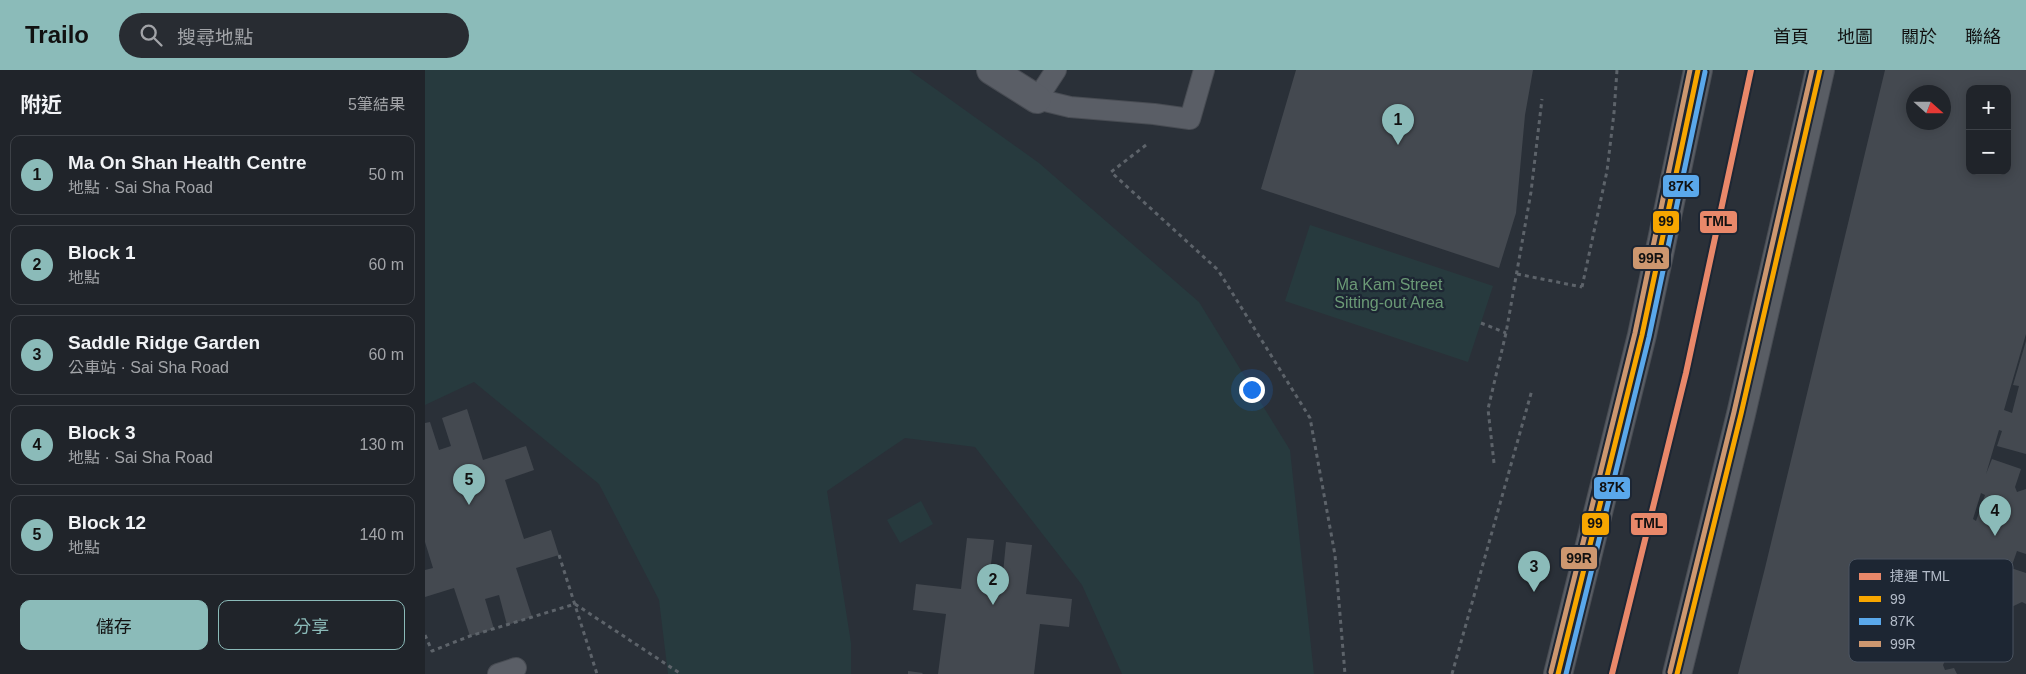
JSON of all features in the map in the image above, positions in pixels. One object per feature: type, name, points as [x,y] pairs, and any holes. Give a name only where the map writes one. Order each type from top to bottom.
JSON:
[{"type":"main road","points":[[1558,674],[1641,335],[1697,70]]},
{"type":"main road","points":[[1677,674],[1741,414],[1820,70]]},
{"type":"street","points":[[991,70],[1037,99]]},
{"type":"lane","points":[[1056,70],[1037,99],[1071,107],[1190,119],[1205,70]]},
{"type":"path","points":[[1517,274],[1581,287],[1607,171],[1617,70]]},
{"type":"path","points":[[1494,463],[1488,409],[1506,333],[1517,274],[1531,192],[1542,99]]},
{"type":"path","points":[[1147,144],[1111,172],[1218,270],[1310,418],[1335,555],[1345,674]]},
{"type":"path","points":[[1481,323],[1506,333]]},
{"type":"path","points":[[1452,674],[1532,390]]},
{"type":"path","points":[[559,554],[597,674]]},
{"type":"path","points":[[425,635],[431,651],[470,636],[575,604]]},
{"type":"path","points":[[575,604],[681,674]]},
{"type":"green space","points":[[425,70],[909,70],[1039,163],[1199,302],[1290,450],[1314,674],[1122,674],[1082,585],[975,447],[905,438],[827,491],[851,643],[851,674],[668,674],[659,600],[599,484],[474,382],[425,405]]},
{"type":"green space","name":"Ma Kam Street Sitting-out Area","points":[[1310,225],[1493,286],[1468,362],[1285,301]]},
{"type":"green space","points":[[921,501],[933,524],[900,543],[887,520]]},
{"type":"building","points":[[1296,70],[1533,70],[1525,115],[1516,213],[1499,268],[1261,189]]},
{"type":"building","points":[[1885,70],[2026,70],[2026,334],[2004,410],[2012,413],[2019,386],[2013,385],[2026,341],[2026,454],[1997,446],[2002,431],[1999,430],[1986,474],[1992,459],[2021,469],[2015,487],[2017,492],[2026,489],[2026,554],[2017,551],[2013,562],[2013,559],[1849,559],[1849,662],[1944,662],[1943,665],[1945,670],[1954,668],[1957,674],[1738,674]],"holes":[[[1981,493],[1985,495],[1976,521],[1973,519]]]},
{"type":"building","points":[[467,409],[483,460],[526,446],[534,470],[505,480],[524,539],[551,530],[559,555],[516,568],[532,617],[507,625],[499,595],[485,599],[494,629],[470,636],[454,588],[425,597],[425,570],[433,568],[425,542],[425,423],[430,422],[439,450],[451,446],[442,418]]},
{"type":"building","points":[[967,538],[994,540],[990,572],[1003,573],[1006,542],[1032,545],[1026,594],[1072,599],[1069,627],[1040,624],[1034,674],[938,674],[946,614],[913,610],[916,584],[961,589]]},
{"type":"building","points":[[2013,569],[2026,573],[2026,604],[2022,602],[2013,606]]},
{"type":"building","points":[[908,671],[923,673],[908,674]]},
{"type":"metro line","name":"TML","points":[[1612,674],[1686,373],[1751,70]]},
{"type":"transit line","name":"99R","points":[[1551,672],[1635,333],[1690,70]]},
{"type":"transit line","name":"99","points":[[1558,674],[1642,335],[1698,70]]},
{"type":"transit line","name":"99R","points":[[1670,672],[1734,412],[1812,70]]},
{"type":"transit line","name":"99","points":[[1677,674],[1741,414],[1820,70]]},
{"type":"transit line","name":"87K","points":[[1566,674],[1649,337],[1705,72]]},
{"type":"place","name":"Ma On Shan Health Centre","points":[[1398,145]]},
{"type":"place","name":"Block 12","points":[[469,505]]},
{"type":"place","name":"Block 3","points":[[1995,536]]},
{"type":"place","name":"Saddle Ridge Garden","points":[[1534,592]]},
{"type":"place","name":"Block 1","points":[[993,605]]}]
